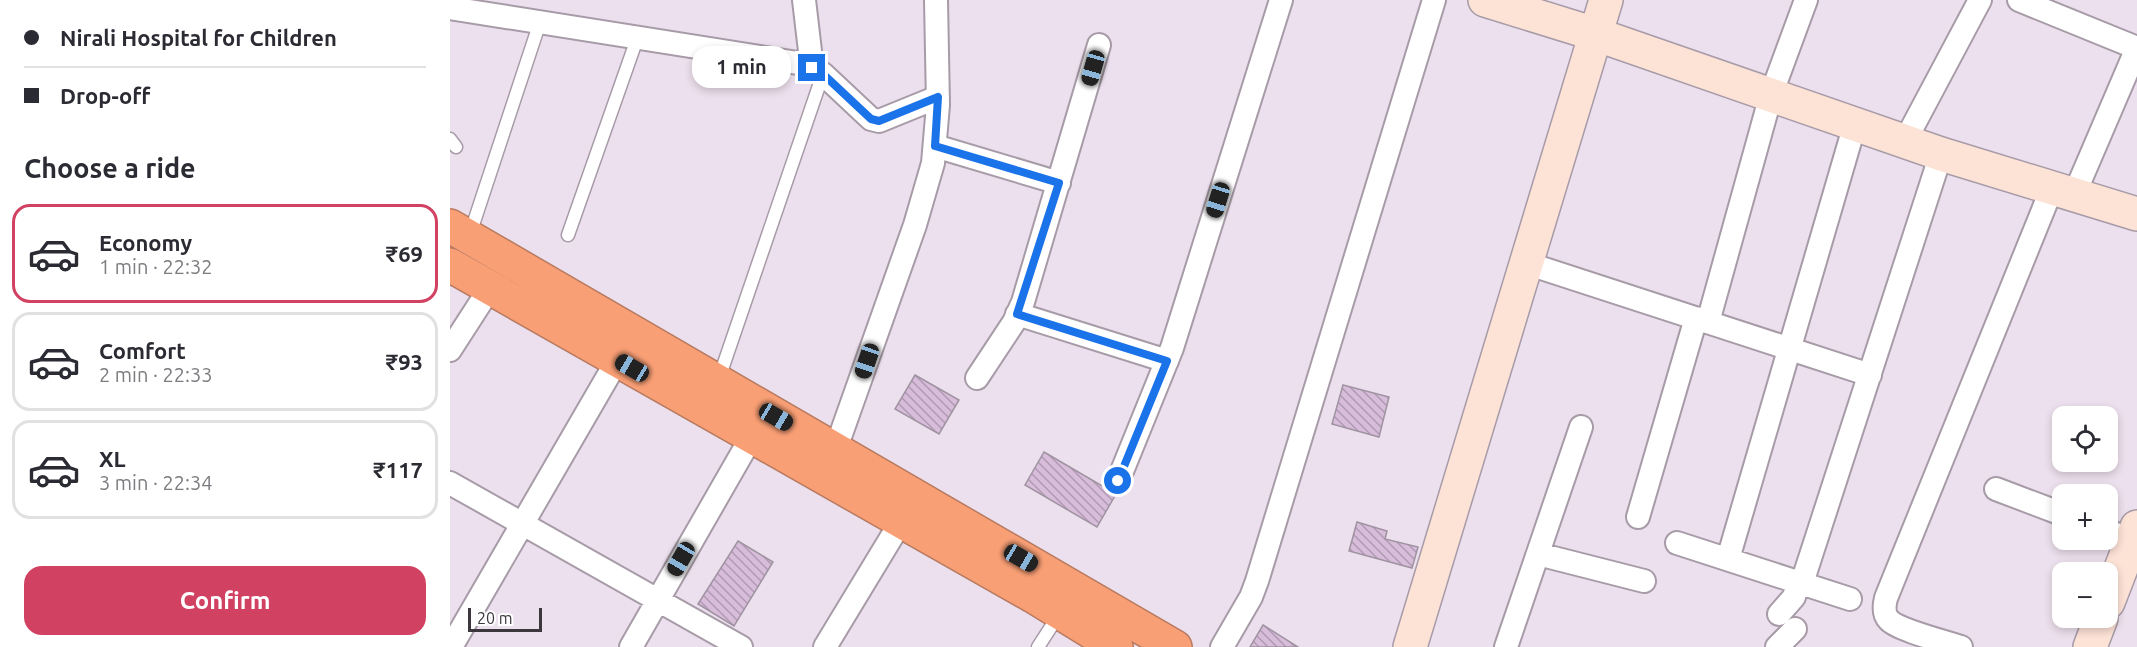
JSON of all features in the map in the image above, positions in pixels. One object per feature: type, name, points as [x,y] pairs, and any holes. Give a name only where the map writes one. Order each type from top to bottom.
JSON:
[{"type":"highway","points":[[459,232],[835,452],[908,509],[1060,613],[1116,647]]},
{"type":"highway","points":[[450,265],[752,436],[908,509],[1175,647]]},
{"type":"street","points":[[804,0],[817,71]]},
{"type":"street","points":[[835,452],[915,225],[933,164],[938,97],[936,0]]},
{"type":"street","points":[[1118,481],[1167,361],[1281,0]]},
{"type":"street","points":[[1222,647],[1251,597],[1257,581],[1434,0]]},
{"type":"street","points":[[1485,0],[1595,34],[1941,154],[2137,214]]},
{"type":"street","points":[[1410,647],[1606,0]]},
{"type":"street","points":[[1638,517],[1702,320],[1771,95],[1806,0]]},
{"type":"street","points":[[1905,141],[1980,0]]},
{"type":"street","points":[[1961,647],[1900,627],[1889,621],[1884,610],[1886,598],[2063,191],[2137,48],[2019,0]]},
{"type":"street","points":[[450,8],[804,64],[817,71],[871,119],[879,121],[938,97]]},
{"type":"street","points":[[977,378],[1017,314],[1059,183],[1099,45]]},
{"type":"street","points":[[1728,559],[1855,124]]},
{"type":"street","points":[[935,146],[1059,183]]},
{"type":"street","points":[[1777,647],[1870,375],[1941,154]]},
{"type":"street","points":[[1526,263],[1870,375]]},
{"type":"street","points":[[450,350],[490,288]]},
{"type":"street","points":[[1017,314],[1167,361]]},
{"type":"street","points":[[451,647],[618,359]]},
{"type":"street","points":[[1506,647],[1581,427]]},
{"type":"street","points":[[631,647],[752,436]]},
{"type":"street","points":[[450,483],[741,647]]},
{"type":"street","points":[[1996,489],[2052,510]]},
{"type":"street","points":[[825,647],[908,509]]},
{"type":"street","points":[[2118,563],[2126,532]]},
{"type":"street","points":[[1677,543],[1850,599]]},
{"type":"street","points":[[1538,554],[1644,581]]},
{"type":"street","points":[[2090,647],[2097,628]]},
{"type":"lane","points":[[459,232],[540,22]]},
{"type":"lane","points":[[568,235],[638,36]]},
{"type":"lane","points":[[717,382],[817,71]]},
{"type":"lane","points":[[1038,647],[1060,613]]},
{"type":"building","points":[[915,375],[959,400],[939,434],[895,409]]},
{"type":"building","points":[[1343,385],[1389,397],[1379,437],[1332,424]]},
{"type":"building","points":[[1044,452],[1116,494],[1097,527],[1025,485]]},
{"type":"building","points":[[1357,522],[1387,531],[1385,539],[1418,547],[1412,568],[1349,551]]},
{"type":"building","points":[[738,541],[773,562],[734,626],[698,604]]},
{"type":"building","points":[[1263,625],[1298,647],[1250,647]]},
{"type":"route","points":[[812,68],[823,74],[871,119],[879,121],[938,97],[935,146],[1059,183],[1023,302],[1017,314],[1167,361],[1118,481]]}]
